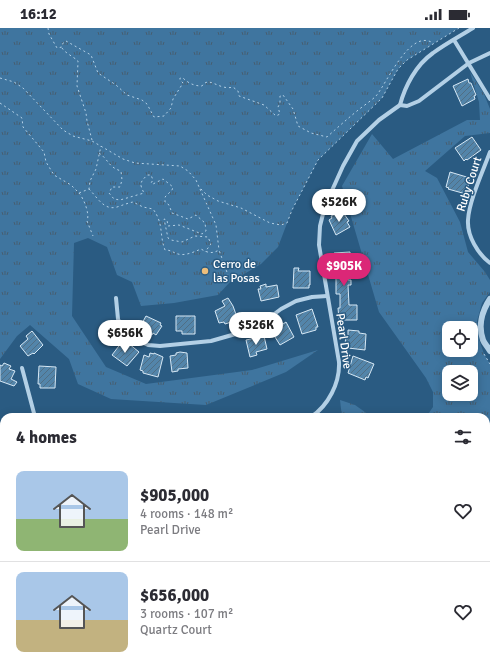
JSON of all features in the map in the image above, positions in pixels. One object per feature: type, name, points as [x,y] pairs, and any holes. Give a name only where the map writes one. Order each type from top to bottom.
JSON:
[{"type":"street","points":[[400,105],[405,90],[417,70],[432,53],[473,28]]},
{"type":"street","points":[[454,40],[490,99]]},
{"type":"street","name":"Pearl Drive","points":[[318,413],[328,400],[337,382],[339,372],[339,362],[319,245],[320,226],[325,206],[343,166],[357,141],[380,120],[400,105],[407,106],[419,101],[468,63],[490,53]]},
{"type":"street","name":"Ruby Court","points":[[490,152],[470,209],[468,222],[472,242],[485,260],[490,263]]},
{"type":"street","points":[[116,298],[118,319],[128,334],[137,340],[160,346],[211,341],[239,333],[265,321],[281,309],[296,301],[312,297],[327,296]]},
{"type":"street","points":[[490,299],[486,304],[480,320],[483,340],[490,350]]},
{"type":"street","points":[[22,368],[34,413]]},
{"type":"path","points":[[48,28],[49,34],[55,46],[57,48],[62,47]]},
{"type":"path","points":[[200,188],[207,195],[218,201],[241,208],[270,223],[281,225],[287,223],[292,210],[318,160],[382,98],[398,70],[407,60],[459,28]]},
{"type":"path","points":[[62,47],[63,43],[66,41],[91,55],[98,72],[127,95],[142,100],[147,104],[154,117],[164,116],[171,108],[173,99],[183,84],[180,78],[183,78],[196,86],[202,86],[208,81],[227,89],[233,87],[238,91],[239,96],[264,105],[276,116],[280,114],[278,107],[280,103],[280,96],[283,95],[293,109],[298,126],[311,133],[327,137],[376,95],[410,46],[423,39],[428,39],[433,43]]},
{"type":"path","points":[[62,47],[63,50],[72,55],[78,62],[78,86],[92,141]]},
{"type":"path","points":[[0,78],[14,82],[23,88],[63,130],[73,136],[92,141],[123,159],[135,163],[180,166],[188,171],[196,180],[216,224],[219,250],[228,275]]},
{"type":"path","points":[[0,103],[22,118],[23,127],[44,152],[46,162],[54,175],[72,185],[83,197],[88,217],[87,221],[92,236]]},
{"type":"path","points":[[101,146],[96,169],[90,180],[89,189],[101,202],[107,206],[116,207],[133,202],[143,207],[153,209],[158,215],[161,241],[165,250],[173,250],[178,254],[194,254],[201,249],[206,252],[214,253],[219,250]]},
{"type":"path","points":[[99,153],[104,156],[113,169],[121,171],[122,180],[120,187],[112,187],[109,193],[114,198],[120,200],[144,193],[140,185],[147,175],[151,175],[151,183],[153,184],[156,184],[163,179],[173,187],[165,197],[165,202],[169,206],[172,213],[188,218],[196,215],[205,223],[206,231],[202,234],[179,224],[168,226],[167,220],[164,219],[168,238],[182,242],[195,236],[208,237],[211,244],[206,252]]},
{"type":"path","points":[[79,193],[89,189]]},
{"type":"green space","points":[[0,28],[459,28],[407,60],[398,69],[382,98],[318,160],[292,210],[278,247],[261,264],[229,283],[218,295],[174,303],[141,306],[132,282],[117,275],[107,247],[88,238],[74,243],[72,316],[106,367],[146,384],[252,370],[318,350],[286,372],[206,405],[111,399],[78,384],[69,359],[30,325],[17,336],[0,359]]},
{"type":"green space","points":[[470,72],[484,94],[490,109],[490,133],[465,136],[425,171],[437,178],[460,222],[468,252],[490,280],[490,292],[482,303],[477,321],[442,321],[442,357],[478,357],[478,330],[479,339],[484,354],[490,364],[490,413],[429,413],[433,407],[433,392],[426,378],[379,312],[342,186],[372,134],[393,159],[467,120],[480,120],[479,102]]},
{"type":"green space","points":[[340,400],[355,405],[366,413],[342,413]]},
{"type":"building","points":[[468,79],[476,95],[474,96],[475,99],[462,106],[453,86]]},
{"type":"building","points":[[472,137],[481,150],[464,161],[455,148]]},
{"type":"building","points":[[450,172],[470,178],[466,194],[448,189],[449,188],[446,187]]},
{"type":"building","points":[[342,211],[349,221],[347,222],[350,227],[336,235],[329,220],[332,218],[331,216]]},
{"type":"building","points":[[350,252],[351,267],[342,268],[342,277],[348,277],[348,280],[351,280],[351,285],[348,285],[349,305],[357,305],[357,320],[339,320],[338,308],[340,308],[340,294],[336,294],[336,270],[333,270],[333,262],[331,262],[330,257],[334,257],[334,253]]},
{"type":"building","points":[[294,268],[299,268],[298,271],[310,271],[309,288],[293,288]]},
{"type":"building","points":[[266,284],[266,287],[277,285],[279,297],[261,301],[258,289],[261,289],[260,286]]},
{"type":"building","points":[[228,298],[233,306],[238,320],[225,324],[224,322],[219,323],[215,311],[225,306],[222,301]]},
{"type":"building","points":[[312,309],[318,327],[316,327],[316,330],[302,334],[296,315]]},
{"type":"building","points":[[146,316],[161,323],[160,325],[162,326],[156,335],[153,333],[152,335],[140,327]]},
{"type":"building","points":[[176,316],[195,316],[195,334],[182,334],[182,331],[176,331]]},
{"type":"building","points":[[281,321],[283,324],[286,322],[294,337],[280,345],[270,329],[278,326],[276,324]]},
{"type":"building","points":[[348,330],[359,331],[359,333],[366,334],[365,350],[348,348],[348,344],[345,344],[346,336],[348,336]]},
{"type":"building","points":[[32,331],[43,345],[34,354],[33,353],[28,356],[20,346],[28,339],[26,336]]},
{"type":"building","points":[[264,336],[267,349],[256,352],[257,355],[250,357],[246,340]]},
{"type":"building","points":[[122,342],[126,345],[128,343],[139,352],[127,366],[112,355]]},
{"type":"building","points":[[150,353],[163,357],[158,377],[143,373],[143,371],[140,370],[144,355],[149,357]]},
{"type":"building","points":[[176,353],[187,353],[188,368],[178,369],[178,371],[172,372],[170,356],[176,355]]},
{"type":"building","points":[[353,356],[374,364],[368,378],[366,377],[365,380],[348,373]]},
{"type":"building","points":[[4,363],[11,366],[9,369],[15,371],[11,379],[17,382],[14,386],[0,381],[0,365],[2,366]]},
{"type":"building","points":[[39,366],[56,367],[55,388],[40,388],[40,384],[38,384]]},
{"type":"place","name":"Cerro de las Posas","points":[[205,271]]}]
